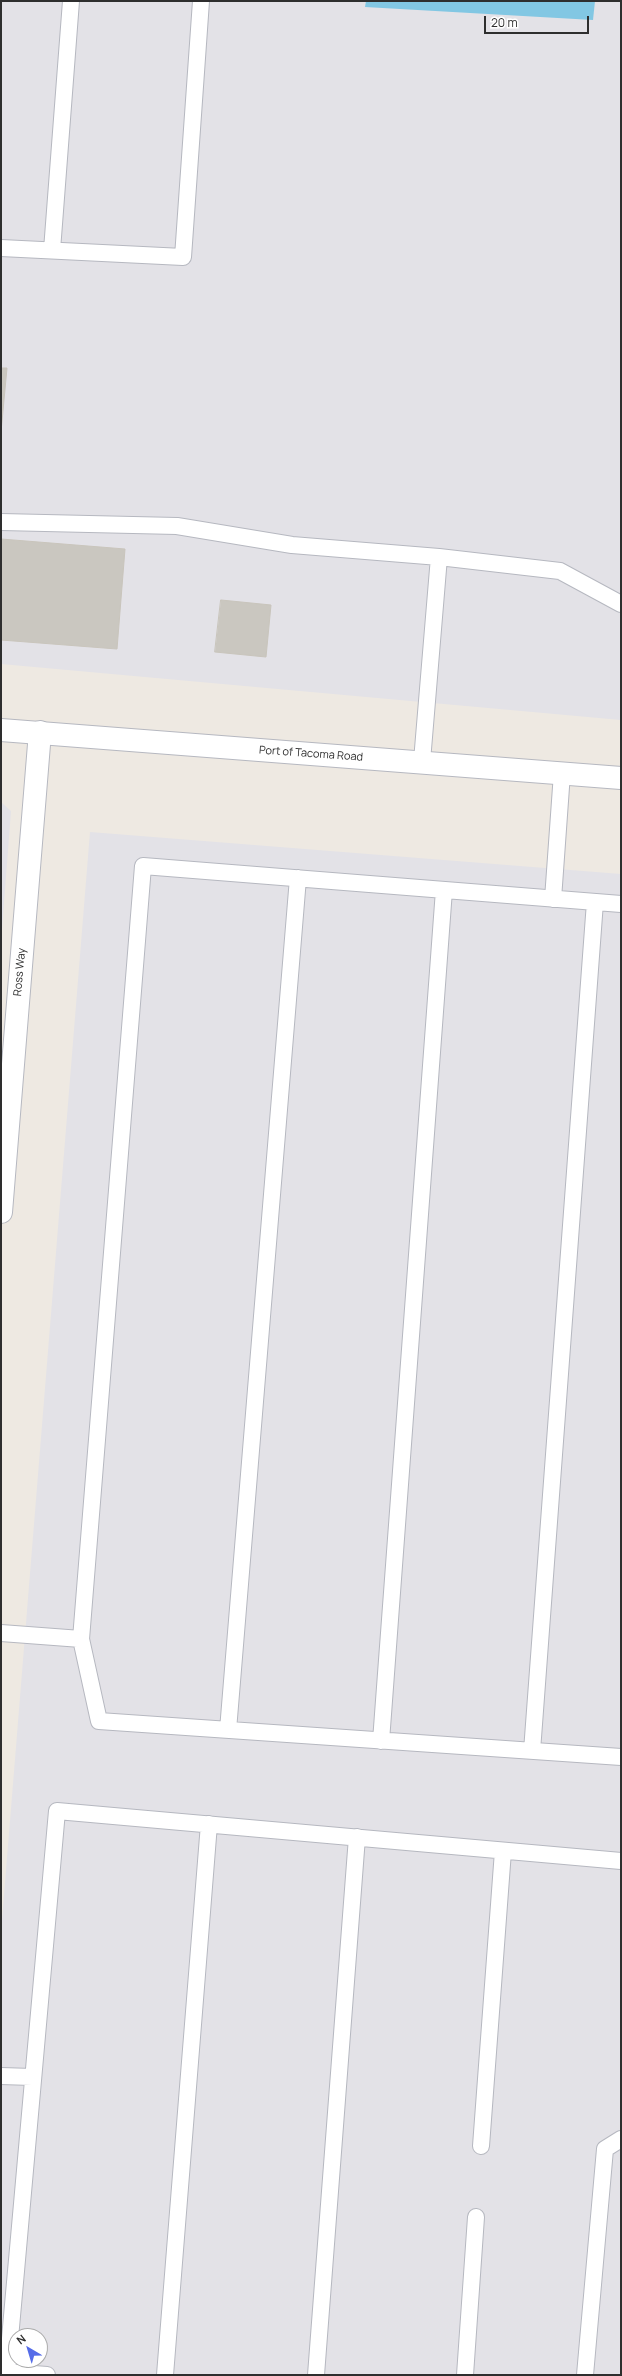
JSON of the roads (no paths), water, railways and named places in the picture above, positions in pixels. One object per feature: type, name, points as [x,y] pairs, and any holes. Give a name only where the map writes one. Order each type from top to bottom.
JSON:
[{"type":"main road","name":"Port of Tacoma Road","points":[[1,730],[360,758],[422,761],[621,778]]},
{"type":"main road","name":"Ross Way","points":[[1,1212],[7,1065],[40,732]]},
{"type":"lane","points":[[52,250],[71,1]]},
{"type":"lane","points":[[1,248],[183,257],[201,1]]},
{"type":"lane","points":[[1,522],[177,526],[292,545],[439,557],[560,571],[621,604]]},
{"type":"lane","points":[[422,761],[439,557]]},
{"type":"lane","points":[[553,900],[562,773]]},
{"type":"lane","points":[[621,904],[553,900],[143,866],[81,1639],[99,1721],[621,1757]]},
{"type":"lane","points":[[228,1730],[298,878]]},
{"type":"lane","points":[[381,1741],[444,890]]},
{"type":"lane","points":[[532,1751],[595,902]]},
{"type":"lane","points":[[1,1633],[81,1639]]},
{"type":"lane","points":[[47,2375],[7,2372],[32,2077],[57,1811],[621,1861]]},
{"type":"lane","points":[[165,2375],[209,1824]]},
{"type":"lane","points":[[316,2375],[357,1838]]},
{"type":"lane","points":[[481,2146],[503,1850]]},
{"type":"lane","points":[[1,2076],[32,2077]]},
{"type":"lane","points":[[585,2375],[605,2149],[621,2139]]},
{"type":"lane","points":[[465,2375],[476,2217]]},
{"type":"water","points":[[366,1],[595,1],[593,20],[365,7]]}]
